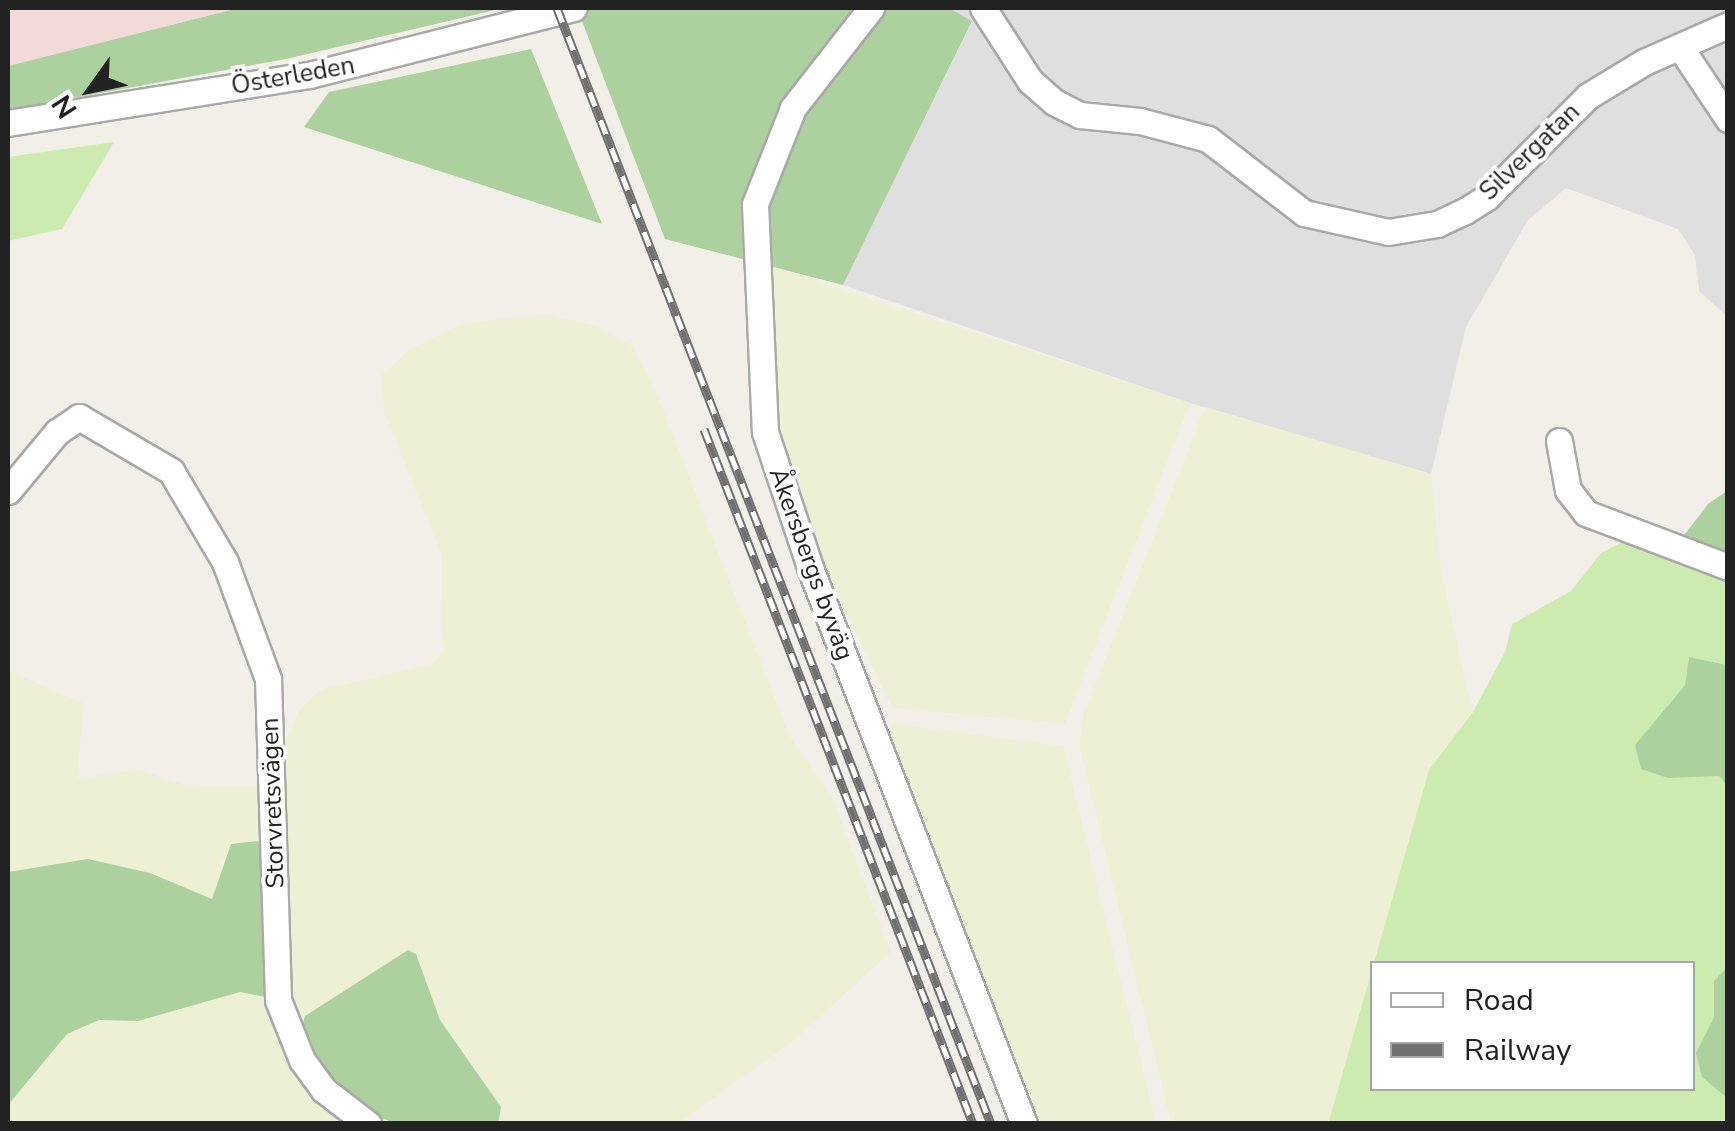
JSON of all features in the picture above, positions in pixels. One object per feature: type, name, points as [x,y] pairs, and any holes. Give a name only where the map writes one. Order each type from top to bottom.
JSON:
[{"type":"street","name":"Österleden","points":[[8,123],[328,71],[574,8]]},
{"type":"street","name":"Åkersbergs byväg","points":[[871,8],[793,108],[755,204],[765,432],[811,570],[1024,1124]]},
{"type":"street","name":"Silvergatan","points":[[983,8],[1030,81],[1054,102],[1080,115],[1140,121],[1208,139],[1304,213],[1388,232],[1437,224],[1487,198],[1588,96],[1728,25]]},
{"type":"street","points":[[1680,47],[1728,119]]},
{"type":"street","name":"Storvretsvägen","points":[[8,491],[57,432],[79,417],[171,470],[225,562],[268,680],[278,1000],[287,1031],[324,1090],[368,1124]]},
{"type":"street","points":[[1559,441],[1568,490],[1586,513],[1728,567]]},
{"type":"shaded area","points":[[8,8],[239,8],[8,66]]},
{"type":"shaded area","points":[[949,8],[1727,8],[1727,316],[1699,291],[1695,255],[1678,229],[1566,188],[1528,220],[1466,327],[1431,474],[1190,403],[843,285],[972,22]]},
{"type":"green space","points":[[239,8],[504,8],[286,59],[8,110],[8,66]]},
{"type":"green space","points":[[577,8],[949,8],[972,21],[843,285],[665,239]]},
{"type":"green space","points":[[531,49],[602,224],[304,127],[329,92]]},
{"type":"green space","points":[[114,142],[62,229],[8,241],[8,157]]},
{"type":"green space","points":[[771,266],[1190,403],[1065,724],[892,708],[824,566],[787,461],[774,393]]},
{"type":"green space","points":[[548,314],[601,328],[632,346],[656,391],[789,735],[832,797],[891,952],[792,1042],[679,1123],[498,1123],[482,1077],[440,1020],[416,954],[408,950],[305,1016],[286,995],[283,747],[298,712],[320,690],[432,664],[443,650],[441,554],[384,413],[381,376],[409,350],[461,324]]},
{"type":"green space","points":[[1205,407],[1431,474],[1442,577],[1473,712],[1429,770],[1374,961],[1370,961],[1370,976],[1328,1123],[1171,1123],[1079,745],[1084,713]]},
{"type":"green space","points":[[1727,491],[1727,566],[1678,543],[1708,504]]},
{"type":"green space","points":[[1625,541],[1727,573],[1727,665],[1689,657],[1685,685],[1667,706],[1668,778],[1703,773],[1719,776],[1727,786],[1727,967],[1714,981],[1714,1017],[1697,1053],[1702,1077],[1727,1098],[1727,1123],[1328,1124],[1370,977],[1370,1091],[1695,1091],[1695,961],[1375,961],[1429,770],[1473,712],[1505,652],[1512,624],[1571,591],[1601,553]]},
{"type":"green space","points":[[1689,657],[1727,665],[1727,786],[1719,776],[1668,778],[1641,769],[1635,745],[1685,685]]},
{"type":"green space","points":[[8,670],[84,704],[77,779],[137,769],[188,786],[266,787],[269,840],[222,858],[220,890],[212,899],[179,886],[49,865],[8,872]]},
{"type":"green space","points":[[891,723],[1063,746],[1156,1123],[1035,1123],[887,738]]},
{"type":"green space","points":[[269,840],[265,997],[240,992],[138,1021],[99,1020],[67,1034],[8,1105],[8,872],[88,859],[150,873],[212,899],[231,844]]},
{"type":"green space","points":[[408,950],[416,954],[440,1020],[501,1107],[498,1124],[398,1124],[375,1116],[331,1082],[300,1033],[305,1016]]},
{"type":"green space","points":[[1727,967],[1727,1098],[1702,1077],[1696,1053],[1714,1017],[1714,981]]},
{"type":"green space","points":[[240,992],[265,997],[295,1067],[350,1123],[8,1123],[8,1105],[67,1034],[99,1020],[138,1021]]},
{"type":"railway","points":[[557,8],[991,1124]]},
{"type":"railway","points":[[704,429],[973,1124]]}]
